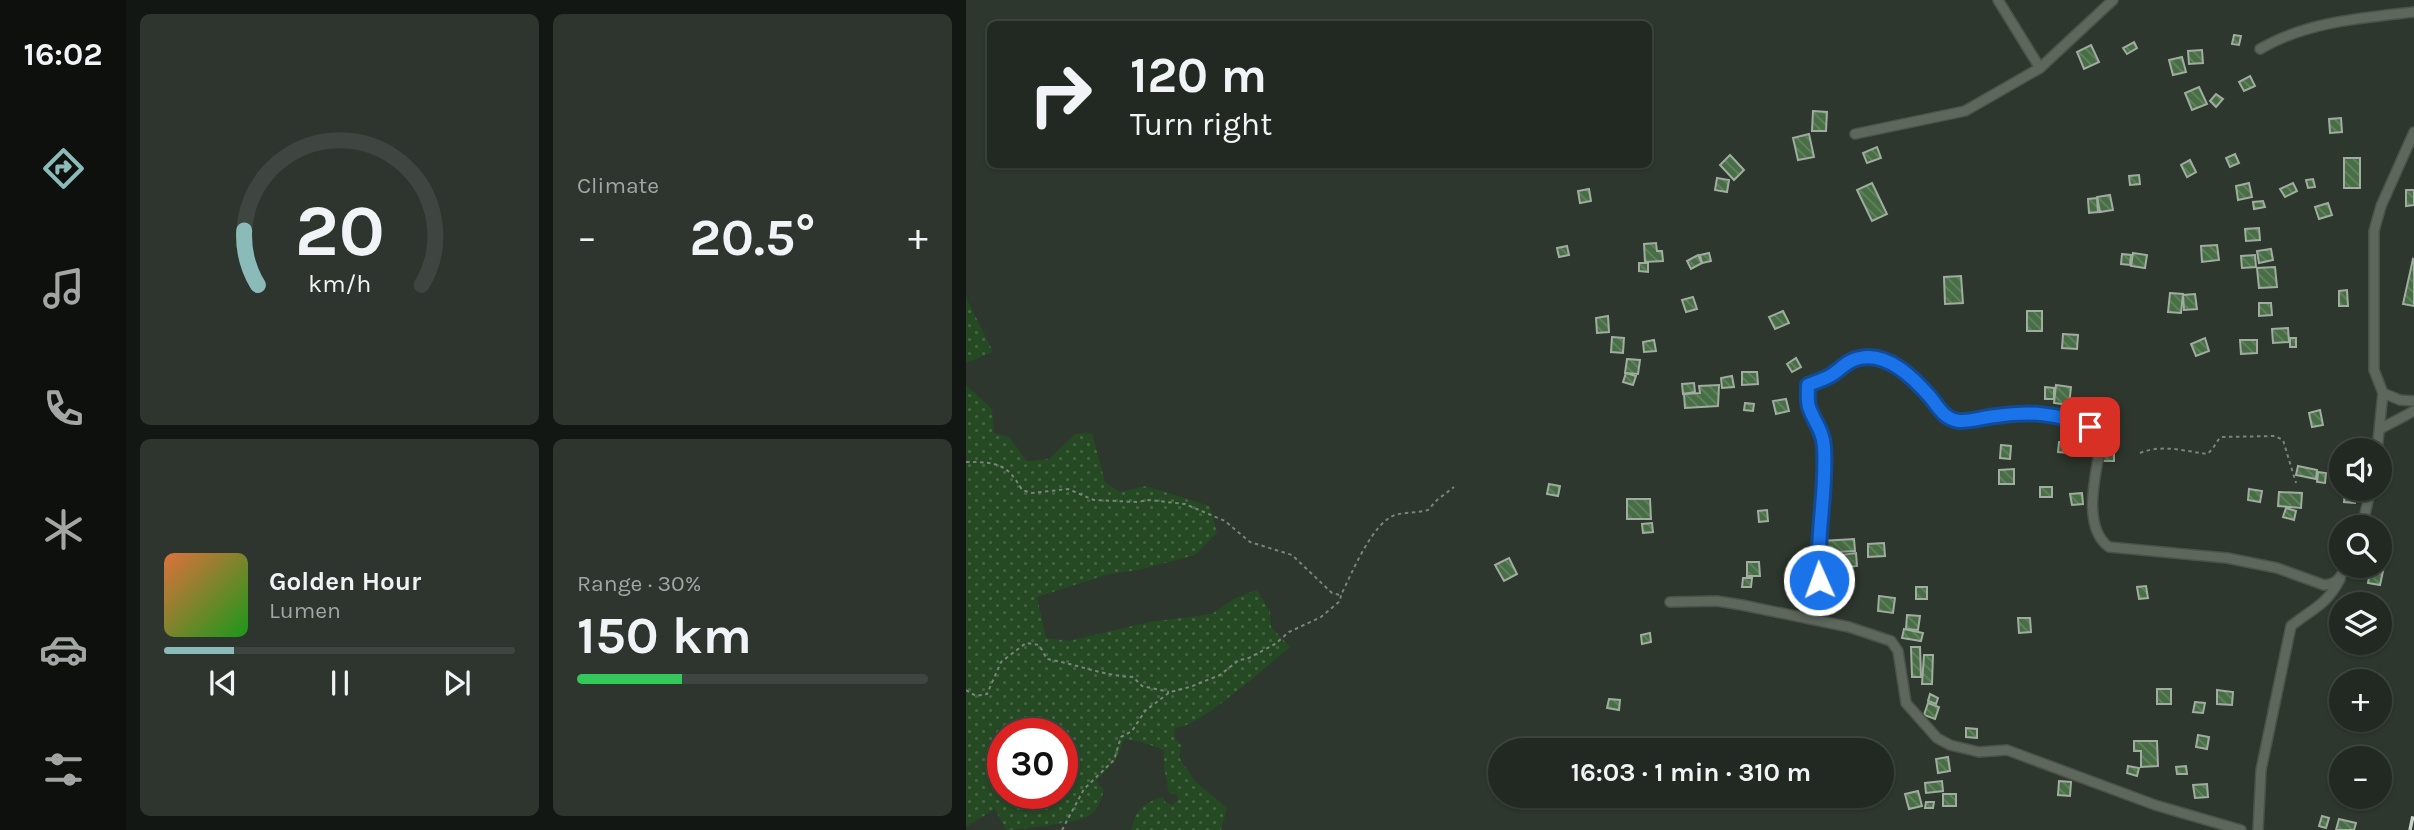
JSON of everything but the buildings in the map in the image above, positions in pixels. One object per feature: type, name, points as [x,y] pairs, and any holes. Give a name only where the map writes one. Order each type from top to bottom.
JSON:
[{"type":"street","points":[[1998,0],[2040,68]]},
{"type":"street","points":[[1854,134],[1965,111],[2040,68],[2113,0]]},
{"type":"street","points":[[2260,49],[2278,38],[2308,28],[2414,12]]},
{"type":"street","points":[[2378,438],[2383,393],[2374,370],[2374,231],[2381,206],[2414,132]]},
{"type":"street","points":[[1818,620],[1824,443],[1821,428],[1809,406],[1808,385],[1829,377],[1851,360],[1864,357],[1895,364],[1931,398],[1942,414],[1951,419],[1960,421],[2043,413],[2070,418],[2090,427],[2102,438],[2092,505],[2095,529],[2101,541],[2109,547],[2227,558],[2277,568],[2324,585],[2340,579]]},
{"type":"street","points":[[2383,393],[2400,400],[2414,401]]},
{"type":"street","points":[[2379,429],[2414,411]]},
{"type":"street","points":[[2258,830],[2261,770],[2291,626],[2319,608],[2332,595],[2340,579]]},
{"type":"street","points":[[1670,602],[1717,601],[1818,620],[1891,641],[1898,651],[1906,703],[1937,738],[1950,745],[1979,752],[2007,751],[2155,805],[2241,830]]},
{"type":"path","points":[[2140,453],[2160,449],[2207,454],[2221,437],[2275,436],[2283,440],[2296,483]]},
{"type":"path","points":[[966,462],[1001,465],[1013,472],[1022,490],[1032,493],[1068,489],[1094,500],[1149,500],[1185,504],[1225,521],[1250,542],[1292,555],[1332,593],[1341,595]]},
{"type":"path","points":[[1062,830],[1073,814],[1084,789],[1114,760],[1121,737],[1132,731],[1145,711],[1170,692],[1220,675],[1239,660],[1247,659],[1275,644],[1289,632],[1321,617],[1340,601],[1371,536],[1382,522],[1397,514],[1428,510],[1454,487]]},
{"type":"path","points":[[966,690],[976,696],[987,694],[1001,662],[1026,643],[1039,645],[1047,659],[1112,676],[1133,677],[1142,685],[1170,692]]},
{"type":"green space","points":[[966,297],[993,352],[966,363]]},
{"type":"green space","points":[[966,385],[992,409],[994,433],[1009,437],[1027,461],[1049,459],[1075,434],[1092,433],[1105,482],[1120,492],[1146,486],[1210,506],[1217,533],[1195,555],[1139,570],[1109,574],[1037,597],[1046,638],[1069,641],[1149,622],[1212,614],[1235,598],[1257,590],[1270,612],[1271,627],[1290,647],[1216,707],[1200,718],[1175,728],[1174,736],[1181,745],[1179,757],[1195,781],[1227,808],[1221,830],[1131,830],[1138,812],[1145,805],[1163,796],[1165,802],[1172,805],[1178,800],[1176,794],[1169,793],[1164,750],[1124,739],[1116,760],[1096,781],[1104,790],[1091,815],[1061,823],[1006,830],[995,809],[966,827]]},
{"type":"railway","points":[[2410,830],[2414,811]]},
{"type":"route","points":[[1819,580],[1824,443],[1821,428],[1809,406],[1808,385],[1829,377],[1851,360],[1864,357],[1895,364],[1931,398],[1942,414],[1951,419],[1960,421],[2043,413],[2070,418],[2090,427]]}]
